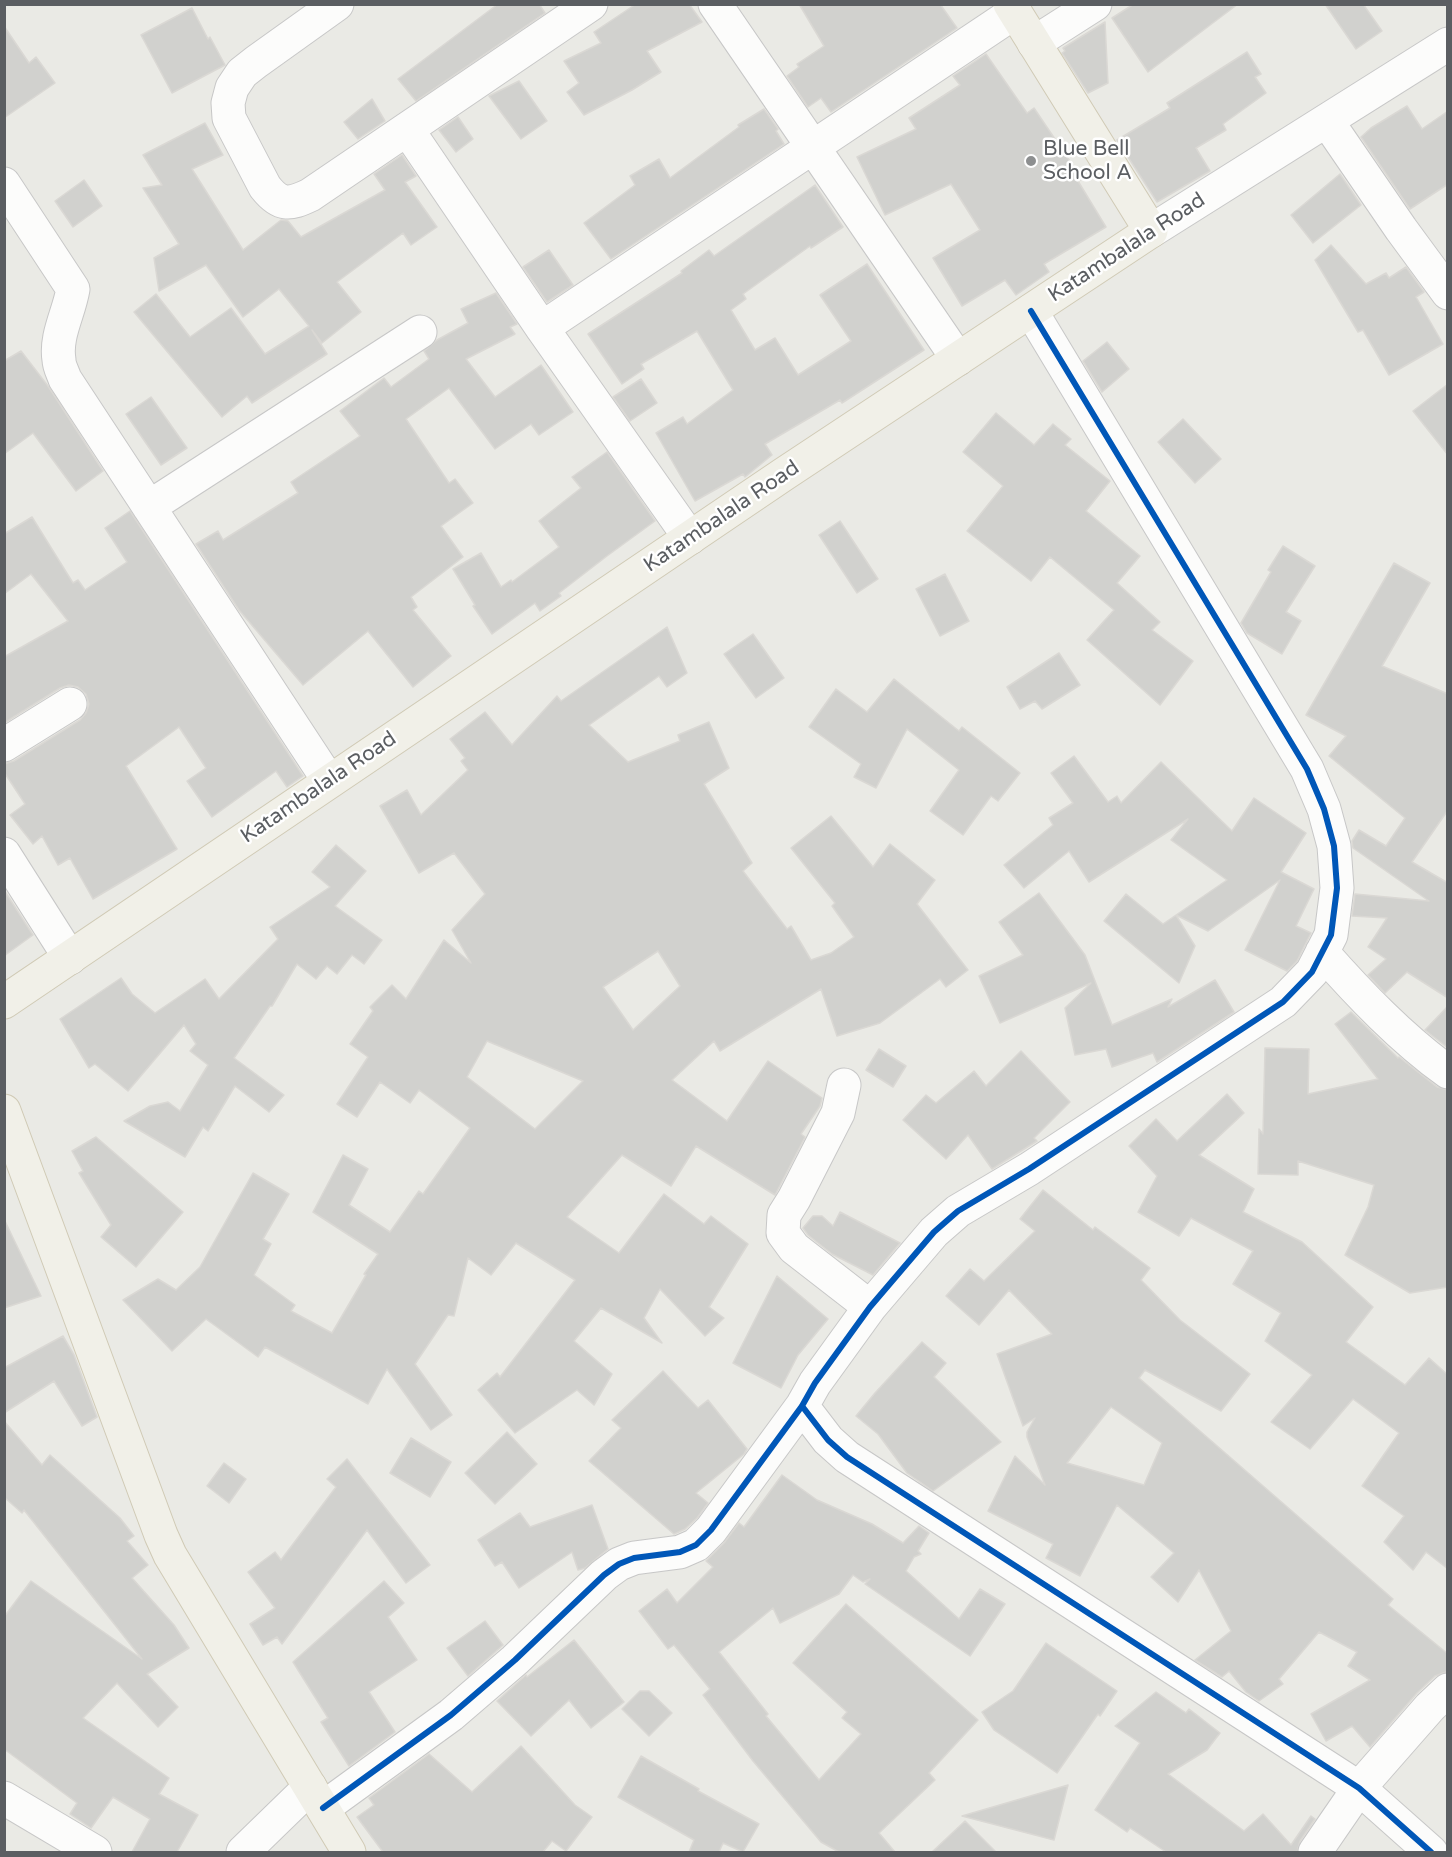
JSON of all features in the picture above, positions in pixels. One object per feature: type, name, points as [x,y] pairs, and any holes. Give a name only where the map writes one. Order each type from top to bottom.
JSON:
[{"type":"main road","points":[[1013,8],[1150,231]]},
{"type":"main road","name":"Katambalala Road","points":[[4,1002],[690,538],[1150,231]]},
{"type":"main road","points":[[4,1111],[166,1545],[182,1576],[349,1852]]},
{"type":"street","points":[[337,4],[242,73],[232,88],[228,103],[230,117],[265,187],[282,202],[296,202],[310,195],[591,4]]},
{"type":"street","points":[[715,4],[958,359]]},
{"type":"street","points":[[1034,43],[1095,4]]},
{"type":"street","points":[[542,328],[813,147],[1013,8]]},
{"type":"street","name":"Katambalala Road","points":[[1150,231],[1448,45]]},
{"type":"street","points":[[1327,121],[1448,293]]},
{"type":"street","points":[[407,129],[542,328],[690,538]]},
{"type":"street","points":[[4,184],[73,289],[58,345],[59,362],[65,379],[329,781]]},
{"type":"street","points":[[243,1852],[317,1797],[451,1715],[515,1660],[604,1575],[619,1564],[634,1558],[680,1552],[696,1545],[711,1530],[802,1406],[815,1383],[870,1307],[934,1232],[958,1211],[1029,1169],[1283,1002],[1312,972],[1331,935],[1337,888],[1334,846],[1324,809],[1307,769],[1031,311]]},
{"type":"street","points":[[149,507],[420,332]]},
{"type":"street","points":[[4,745],[70,704]]},
{"type":"street","points":[[4,854],[70,958]]},
{"type":"street","points":[[1322,952],[1348,981],[1402,1033],[1448,1071]]},
{"type":"street","points":[[844,1084],[838,1113],[794,1200],[784,1215],[783,1233],[794,1248],[870,1307]]},
{"type":"street","points":[[802,1406],[828,1440],[847,1457],[1359,1788],[1431,1852]]},
{"type":"street","points":[[1315,1852],[1359,1788],[1430,1707],[1448,1690]]},
{"type":"street","points":[[4,1798],[95,1852]]},
{"type":"building","points":[[498,4],[539,4],[545,13],[416,101],[398,79]]},
{"type":"building","points":[[636,4],[689,4],[702,22],[647,51],[661,72],[584,115],[567,92],[579,83],[564,61],[601,43],[594,32]]},
{"type":"building","points":[[799,4],[940,4],[957,28],[831,112],[821,98],[808,107],[787,76],[799,67],[797,64],[824,46]]},
{"type":"building","points":[[1134,4],[1238,4],[1148,72],[1112,18]]},
{"type":"building","points":[[1325,4],[1363,4],[1382,31],[1356,49]]},
{"type":"building","points":[[192,8],[225,65],[172,93],[141,35]]},
{"type":"building","points":[[1105,22],[1108,83],[1088,93],[1062,53],[1065,51],[1063,48]]},
{"type":"building","points":[[4,26],[29,63],[36,57],[55,83],[4,118]]},
{"type":"building","points":[[1247,52],[1261,74],[1255,77],[1266,93],[1223,124],[1226,130],[1196,148],[1210,171],[1157,202],[1117,140],[1170,108],[1167,103]]},
{"type":"building","points":[[986,54],[1027,113],[1034,108],[1082,179],[1078,181],[1106,227],[1044,264],[1049,272],[1016,295],[1005,280],[962,306],[933,258],[980,230],[951,184],[885,215],[857,157],[916,129],[909,118],[960,85],[953,76]]},
{"type":"building","points":[[519,81],[547,121],[521,139],[489,96]]},
{"type":"building","points":[[372,99],[385,121],[358,139],[344,122]]},
{"type":"building","points":[[1407,106],[1422,129],[1448,111],[1448,184],[1410,209],[1361,137],[1371,128]]},
{"type":"building","points":[[764,109],[778,129],[776,131],[784,144],[611,259],[584,223],[635,185],[630,176],[659,159],[670,178],[739,127],[738,125]]},
{"type":"building","points":[[458,117],[473,139],[456,152],[439,130]]},
{"type":"building","points":[[205,123],[223,155],[192,169],[243,250],[281,220],[288,221],[301,237],[385,190],[374,174],[402,155],[416,176],[405,182],[437,227],[411,245],[403,233],[337,282],[361,312],[322,343],[312,330],[327,354],[252,403],[247,396],[222,417],[134,312],[156,294],[190,337],[231,308],[265,354],[309,326],[279,289],[243,317],[206,265],[159,291],[154,258],[179,244],[143,188],[162,185],[143,155]]},
{"type":"building","points":[[1340,174],[1361,205],[1313,243],[1291,215]]},
{"type":"building","points":[[84,180],[102,206],[73,227],[55,201]]},
{"type":"building","points":[[815,185],[843,227],[811,248],[810,246],[743,294],[746,299],[731,310],[755,350],[775,338],[798,375],[851,341],[820,295],[867,264],[924,350],[842,403],[840,400],[765,444],[772,455],[745,477],[743,474],[695,501],[656,433],[683,417],[687,424],[733,390],[697,331],[641,364],[644,369],[622,384],[588,334],[682,273],[681,271],[709,250],[714,256]]},
{"type":"building","points":[[1331,245],[1366,284],[1386,273],[1389,278],[1406,267],[1424,292],[1416,297],[1443,344],[1389,375],[1363,330],[1358,332],[1315,260]]},
{"type":"building","points":[[549,250],[573,285],[547,302],[523,267]]},
{"type":"building","points":[[496,293],[517,324],[510,327],[515,334],[466,359],[495,397],[541,365],[573,412],[539,435],[531,424],[495,449],[449,388],[406,419],[449,483],[455,479],[473,503],[441,526],[463,557],[411,597],[417,607],[413,610],[451,656],[413,687],[368,631],[303,685],[239,610],[196,544],[218,531],[223,540],[298,493],[291,482],[360,436],[340,411],[384,378],[391,387],[429,359],[424,351],[437,340],[468,323],[461,309]]},
{"type":"building","points":[[1107,342],[1129,369],[1102,392],[1083,361]]},
{"type":"building","points":[[21,351],[48,386],[103,471],[76,491],[33,433],[4,454],[4,361]]},
{"type":"building","points":[[641,379],[657,403],[630,421],[613,397]]},
{"type":"building","points":[[1448,384],[1448,455],[1413,411]]},
{"type":"building","points":[[151,397],[187,448],[161,465],[126,414]]},
{"type":"building","points":[[996,413],[1034,445],[1053,424],[1071,439],[1065,445],[1110,481],[1086,511],[1140,556],[1117,583],[1160,622],[1152,630],[1193,661],[1160,705],[1087,640],[1114,610],[1050,557],[1031,581],[967,531],[1003,486],[963,452]]},
{"type":"building","points":[[1183,419],[1221,459],[1195,483],[1158,442]]},
{"type":"building","points":[[607,452],[655,521],[559,593],[561,596],[540,611],[535,603],[492,634],[473,606],[475,605],[453,569],[481,553],[501,587],[511,580],[512,582],[559,547],[539,521],[581,488],[572,477]]},
{"type":"building","points":[[130,511],[303,776],[287,787],[276,771],[212,817],[187,781],[206,768],[179,727],[126,766],[177,849],[93,899],[70,858],[58,865],[42,836],[33,844],[10,815],[25,804],[4,772],[4,764],[14,761],[80,720],[89,704],[86,694],[78,687],[69,685],[60,688],[4,723],[4,657],[68,621],[31,574],[4,594],[4,534],[32,517],[73,583],[78,580],[85,590],[127,562],[105,528]]},
{"type":"building","points":[[840,521],[878,579],[857,593],[819,535]]},
{"type":"building","points":[[1283,546],[1315,566],[1286,612],[1301,621],[1282,654],[1247,633],[1241,623],[1271,572],[1268,570]]},
{"type":"building","points":[[1394,563],[1430,583],[1382,666],[1448,694],[1448,810],[1412,862],[1448,883],[1448,998],[1407,972],[1385,993],[1368,975],[1386,959],[1368,947],[1387,918],[1352,916],[1355,894],[1429,901],[1353,848],[1352,841],[1359,830],[1386,846],[1405,818],[1329,756],[1346,736],[1306,715]]},
{"type":"building","points":[[945,574],[969,621],[940,636],[916,589]]},
{"type":"building","points":[[667,627],[687,673],[667,687],[659,676],[589,725],[628,762],[680,741],[678,735],[709,722],[729,768],[704,784],[752,863],[743,871],[787,929],[791,926],[811,960],[831,953],[854,937],[832,906],[835,903],[791,848],[831,816],[873,867],[890,844],[935,880],[917,904],[968,970],[946,987],[940,979],[880,1023],[837,1036],[821,989],[720,1051],[714,1041],[672,1080],[727,1121],[768,1061],[822,1098],[820,1106],[801,1134],[805,1137],[775,1195],[696,1146],[671,1186],[622,1155],[567,1217],[619,1253],[664,1194],[704,1224],[711,1216],[748,1244],[709,1307],[724,1318],[705,1336],[660,1289],[644,1318],[662,1343],[601,1308],[574,1341],[612,1374],[594,1405],[577,1390],[515,1433],[478,1390],[497,1373],[500,1377],[575,1280],[516,1243],[491,1275],[468,1258],[454,1316],[448,1315],[415,1364],[452,1415],[431,1430],[387,1369],[368,1404],[265,1347],[258,1357],[206,1319],[172,1351],[123,1300],[158,1279],[176,1290],[200,1267],[253,1173],[289,1194],[263,1239],[271,1244],[254,1275],[295,1305],[291,1311],[332,1333],[366,1275],[364,1274],[378,1254],[313,1212],[343,1155],[368,1169],[349,1205],[390,1232],[419,1191],[423,1194],[470,1128],[419,1090],[410,1103],[380,1082],[357,1117],[337,1104],[368,1057],[350,1044],[373,1011],[370,1007],[392,985],[406,999],[444,940],[471,963],[452,930],[485,894],[454,853],[419,873],[380,806],[407,790],[421,815],[468,770],[461,761],[465,758],[450,739],[485,712],[512,745],[557,696],[561,701]],"holes":[[[658,951],[680,986],[633,1030],[603,987]],[[487,1041],[583,1081],[535,1129],[467,1077]]]},
{"type":"building","points":[[753,634],[784,678],[756,698],[724,654]]},
{"type":"building","points":[[1059,653],[1080,685],[1042,709],[1035,701],[1020,709],[1007,687]]},
{"type":"building","points":[[894,679],[959,731],[962,727],[1020,773],[998,801],[991,796],[963,835],[930,811],[959,770],[907,729],[876,788],[854,777],[861,764],[809,727],[836,689],[867,712]]},
{"type":"building","points":[[1074,756],[1108,802],[1117,796],[1121,803],[1161,762],[1232,831],[1254,798],[1306,833],[1281,872],[1314,889],[1296,926],[1311,933],[1297,961],[1287,971],[1245,950],[1280,880],[1208,931],[1176,915],[1227,880],[1171,840],[1188,819],[1089,882],[1069,851],[1024,888],[1004,865],[1053,825],[1049,818],[1073,803],[1051,773]]},
{"type":"building","points":[[336,845],[366,871],[335,906],[382,940],[364,964],[352,955],[337,974],[327,966],[316,979],[297,964],[272,1006],[234,1058],[284,1095],[269,1112],[235,1086],[208,1131],[203,1127],[185,1157],[124,1121],[150,1106],[168,1102],[180,1111],[208,1065],[190,1051],[196,1044],[184,1025],[128,1091],[95,1064],[89,1068],[60,1019],[121,978],[132,994],[155,1013],[205,979],[219,999],[278,939],[270,927],[330,887],[312,872]]},
{"type":"building","points":[[4,890],[33,935],[4,956]]},
{"type":"building","points":[[1039,893],[1085,955],[1112,1025],[1172,999],[1168,1007],[1215,980],[1234,1012],[1157,1062],[1153,1053],[1112,1067],[1106,1049],[1075,1055],[1065,1008],[1091,983],[1000,1023],[979,976],[1023,955],[999,922]]},
{"type":"building","points":[[1126,894],[1163,924],[1176,915],[1195,946],[1179,983],[1104,921]]},
{"type":"building","points":[[1448,1006],[1448,1048],[1425,1030]]},
{"type":"building","points":[[1351,1012],[1398,1058],[1437,1087],[1448,1090],[1448,1287],[1410,1293],[1345,1255],[1368,1207],[1374,1185],[1298,1161],[1298,1175],[1258,1174],[1259,1129],[1263,1134],[1265,1048],[1309,1049],[1308,1094],[1378,1079],[1335,1024]]},
{"type":"building","points":[[879,1049],[906,1066],[893,1087],[866,1070]]},
{"type":"building","points":[[1021,1051],[1070,1102],[1034,1138],[1037,1141],[992,1169],[968,1135],[946,1159],[903,1120],[926,1095],[936,1103],[974,1071],[986,1086]]},
{"type":"building","points":[[1227,1094],[1244,1113],[1199,1155],[1254,1189],[1243,1212],[1302,1242],[1373,1307],[1346,1342],[1405,1385],[1429,1358],[1448,1375],[1448,1569],[1426,1552],[1413,1570],[1384,1542],[1404,1516],[1362,1486],[1399,1433],[1353,1399],[1310,1449],[1271,1422],[1312,1375],[1265,1341],[1281,1313],[1233,1284],[1253,1251],[1191,1218],[1179,1236],[1138,1212],[1157,1176],[1129,1146],[1156,1119],[1177,1141]]},
{"type":"building","points":[[96,1137],[183,1212],[136,1267],[101,1237],[111,1225],[79,1173],[83,1171],[72,1151]]},
{"type":"building","points":[[1043,1190],[1093,1230],[1095,1227],[1150,1268],[1141,1280],[1180,1320],[1250,1374],[1221,1411],[1145,1370],[1139,1378],[1393,1599],[1388,1605],[1448,1654],[1446,1672],[1435,1676],[1417,1693],[1370,1747],[1352,1726],[1326,1741],[1311,1714],[1370,1680],[1348,1666],[1357,1652],[1319,1632],[1279,1679],[1283,1684],[1259,1701],[1246,1692],[1229,1671],[1222,1677],[1195,1660],[1231,1631],[1199,1570],[1178,1602],[1151,1577],[1174,1553],[1117,1505],[1080,1576],[1046,1558],[1053,1544],[988,1511],[1015,1456],[1045,1485],[1027,1437],[1027,1432],[1035,1418],[1023,1426],[997,1354],[1052,1334],[1009,1290],[979,1325],[946,1296],[970,1269],[984,1281],[1035,1231],[1020,1219]],"holes":[[[1111,1407],[1162,1443],[1144,1485],[1067,1463]]]},
{"type":"building","points":[[840,1212],[900,1243],[873,1275],[832,1254],[808,1235],[803,1228],[813,1216],[822,1216],[833,1226]]},
{"type":"building","points":[[4,1219],[41,1296],[4,1308]]},
{"type":"building","points":[[777,1276],[828,1319],[798,1355],[781,1388],[733,1363]]},
{"type":"building","points":[[63,1336],[74,1355],[97,1417],[82,1426],[54,1381],[4,1413],[4,1368]]},
{"type":"building","points":[[922,1342],[946,1363],[934,1377],[1001,1442],[933,1491],[907,1473],[878,1434],[856,1416]]},
{"type":"building","points":[[663,1371],[698,1408],[708,1400],[747,1449],[744,1454],[696,1493],[708,1503],[685,1529],[674,1534],[589,1461],[621,1428],[612,1420]]},
{"type":"building","points":[[4,1421],[42,1465],[50,1455],[120,1518],[134,1536],[127,1541],[148,1565],[132,1578],[174,1625],[189,1648],[147,1674],[178,1707],[158,1727],[117,1683],[83,1718],[169,1778],[159,1794],[198,1815],[177,1852],[132,1852],[150,1819],[113,1797],[91,1828],[70,1814],[77,1803],[4,1749],[4,1617],[31,1581],[142,1659],[24,1510],[22,1513],[4,1497]]},
{"type":"building","points":[[507,1432],[537,1464],[495,1504],[465,1473]]},
{"type":"building","points":[[411,1438],[451,1462],[430,1497],[390,1473]]},
{"type":"building","points":[[347,1459],[430,1565],[406,1583],[367,1530],[282,1644],[277,1637],[263,1645],[250,1624],[275,1608],[248,1572],[275,1552],[281,1560],[336,1487],[327,1479]]},
{"type":"building","points":[[224,1463],[246,1479],[229,1503],[207,1486]]},
{"type":"building","points":[[782,1475],[817,1500],[872,1524],[903,1543],[919,1526],[929,1533],[918,1551],[921,1554],[914,1557],[906,1571],[959,1619],[980,1589],[1005,1604],[970,1656],[865,1584],[870,1579],[863,1582],[853,1575],[839,1594],[780,1623],[773,1608],[719,1652],[768,1714],[766,1716],[819,1780],[861,1734],[842,1718],[847,1712],[793,1663],[846,1604],[978,1720],[929,1773],[935,1780],[879,1833],[895,1852],[839,1852],[821,1842],[753,1761],[703,1695],[710,1689],[674,1645],[668,1649],[639,1611],[667,1589],[677,1603],[713,1567],[706,1561],[739,1523],[744,1527]]},
{"type":"building","points":[[592,1505],[608,1549],[585,1568],[578,1570],[572,1552],[519,1588],[502,1562],[495,1566],[478,1540],[520,1513],[530,1527]]},
{"type":"building","points":[[384,1581],[404,1603],[388,1617],[417,1660],[369,1692],[395,1732],[349,1766],[321,1722],[328,1718],[293,1662]]},
{"type":"building","points":[[485,1621],[503,1645],[468,1676],[447,1648]]},
{"type":"building","points":[[574,1640],[624,1702],[591,1728],[569,1700],[531,1736],[497,1701],[526,1675],[527,1677]]},
{"type":"building","points":[[1046,1643],[1117,1691],[1057,1773],[994,1730],[982,1712],[1013,1691]]},
{"type":"building","points":[[640,1691],[649,1691],[672,1713],[649,1736],[622,1709]]},
{"type":"building","points":[[1156,1692],[1186,1713],[1189,1709],[1220,1733],[1207,1750],[1168,1774],[1244,1831],[1263,1814],[1291,1845],[1311,1816],[1315,1819],[1300,1841],[1297,1852],[1166,1852],[1130,1828],[1127,1832],[1095,1810],[1140,1743],[1115,1726]]},
{"type":"building","points":[[521,1746],[575,1805],[592,1817],[566,1851],[552,1841],[543,1852],[383,1852],[357,1817],[374,1805],[369,1798],[429,1754],[472,1792]]},
{"type":"building","points":[[641,1756],[699,1789],[698,1791],[759,1824],[743,1852],[723,1843],[719,1852],[689,1852],[694,1840],[618,1797]]},
{"type":"building","points":[[1068,1785],[1054,1840],[962,1816]]},
{"type":"building","points":[[965,1821],[996,1852],[932,1852]]},
{"type":"cycle path","points":[[323,1808],[451,1715],[515,1660],[604,1575],[619,1564],[634,1558],[680,1552],[696,1545],[711,1530],[802,1406],[815,1383],[870,1307],[934,1232],[958,1211],[1029,1169],[1283,1002],[1312,972],[1331,935],[1337,888],[1334,846],[1324,809],[1307,769],[1031,311]]},
{"type":"cycle path","points":[[802,1406],[828,1440],[847,1457],[1359,1788],[1431,1852]]},
{"type":"place","name":"Blue Bell School A","points":[[1031,161]]}]
